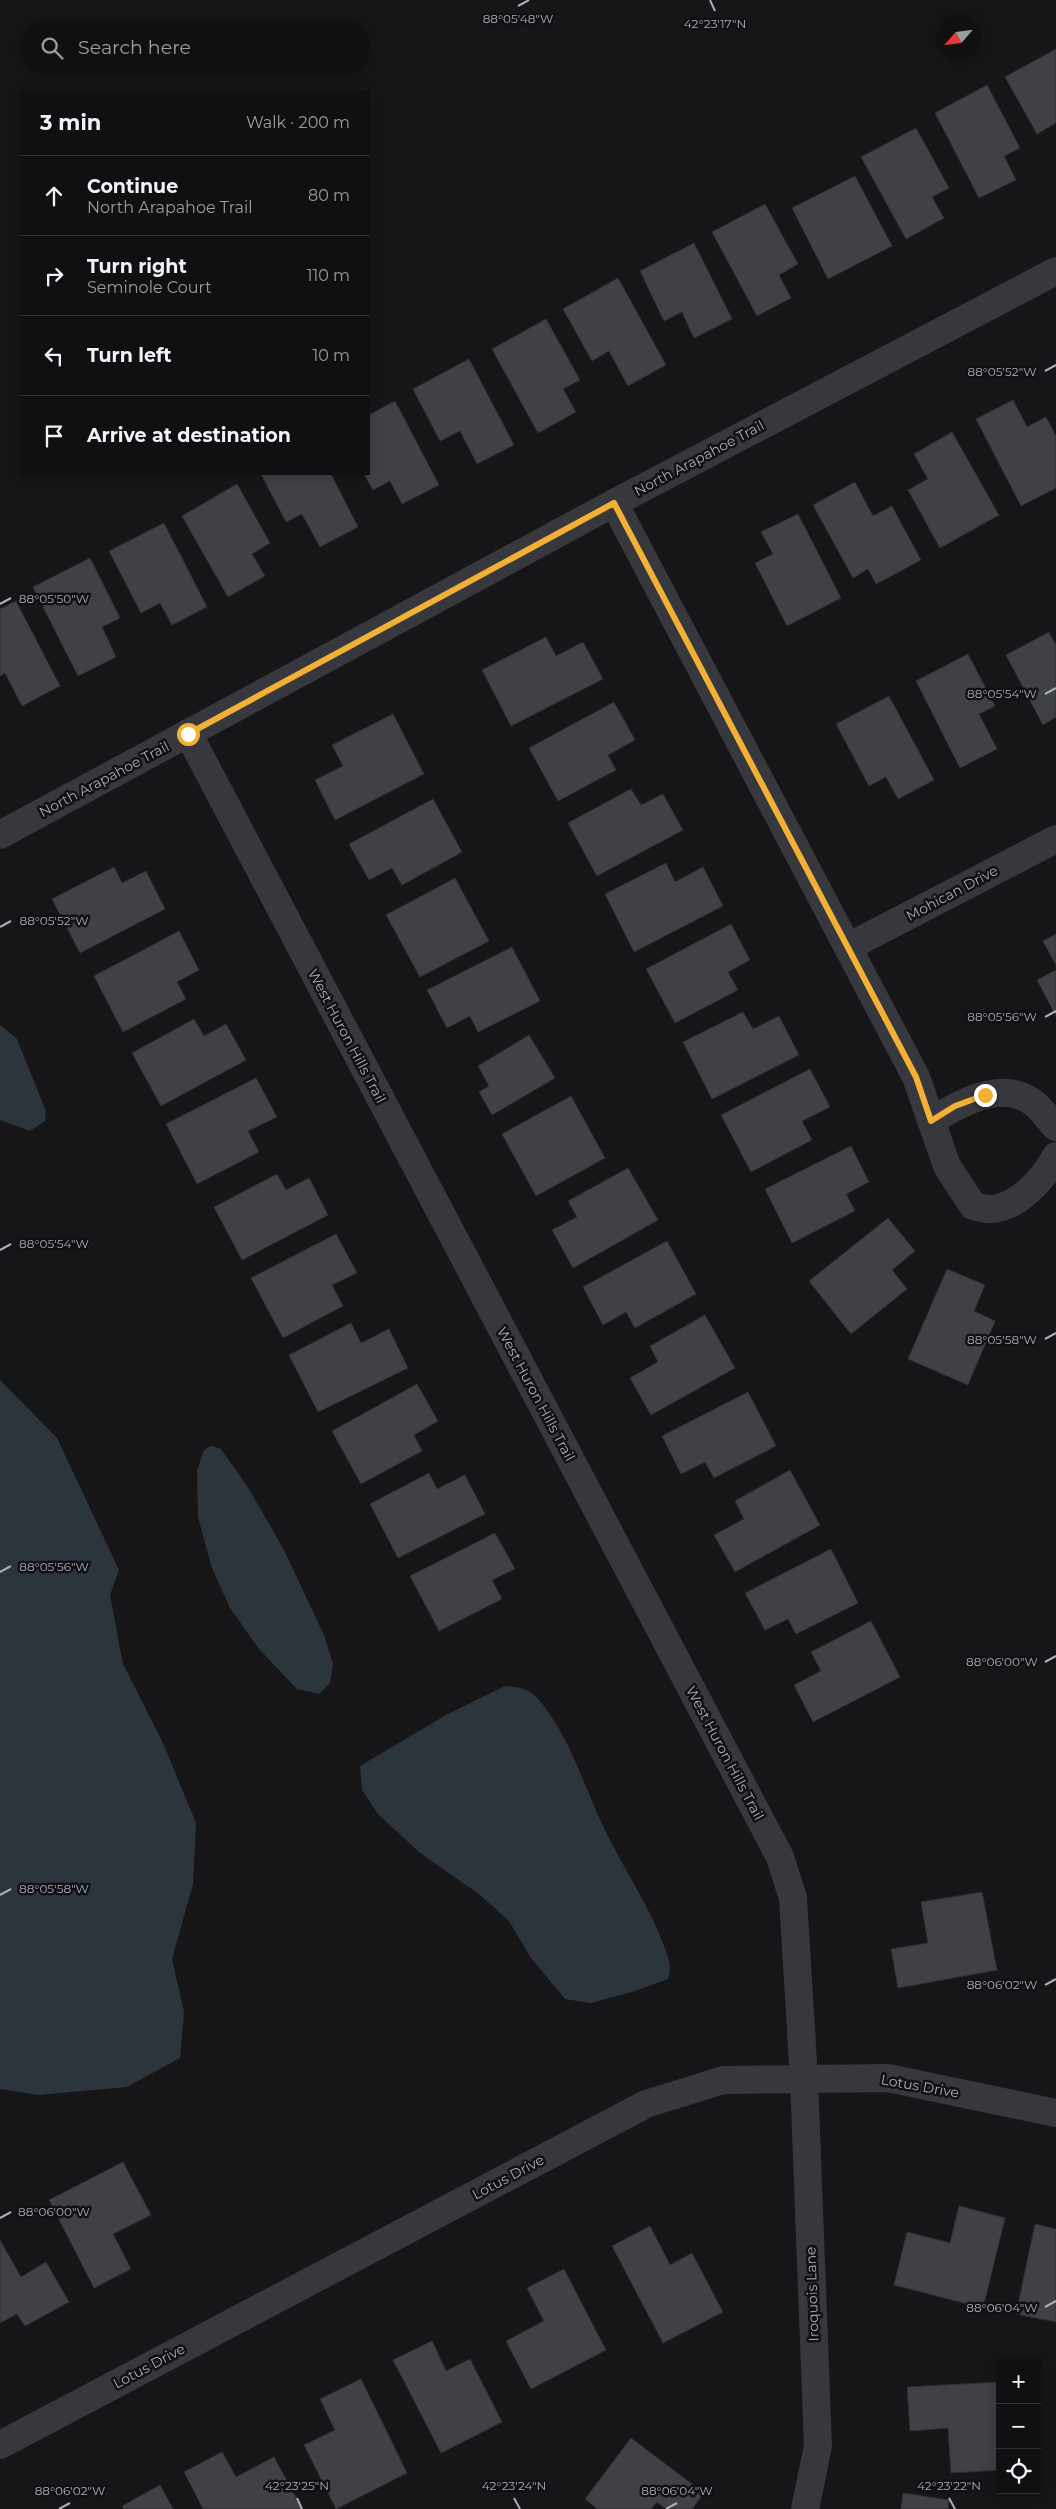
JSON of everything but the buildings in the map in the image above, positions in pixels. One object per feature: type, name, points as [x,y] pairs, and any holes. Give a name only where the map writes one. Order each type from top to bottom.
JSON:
[{"type":"street","name":"North Arapahoe Trail","points":[[0,835],[614,503],[1056,271]]},
{"type":"street","points":[[614,503],[916,1077],[947,1166],[973,1206],[992,1209],[1014,1203],[1049,1170],[1056,1156]]},
{"type":"street","name":"West Huron Hills Trail","points":[[188,734],[780,1857],[793,1898],[804,2079]]},
{"type":"street","name":"Mohican Drive","points":[[848,947],[1056,839]]},
{"type":"street","points":[[931,1121],[955,1106],[985,1095],[1008,1093],[1034,1103],[1056,1127]]},
{"type":"street","name":"Lotus Drive","points":[[0,2445],[646,2104],[723,2080],[888,2078],[1056,2113]]},
{"type":"street","name":"Iroquois Lane","points":[[804,2079],[818,2446],[805,2509]]},
{"type":"shaded area","points":[[0,1025],[17,1039],[46,1111],[45,1121],[30,1131],[0,1120]]},
{"type":"shaded area","points":[[0,1380],[57,1438],[119,1570],[110,1595],[123,1664],[163,1743],[196,1823],[193,1884],[172,1959],[184,2012],[180,2058],[127,2087],[38,2095],[0,2089]]},
{"type":"shaded area","points":[[213,1446],[221,1449],[247,1486],[283,1548],[324,1635],[333,1664],[330,1683],[319,1694],[297,1689],[259,1649],[230,1608],[212,1568],[198,1517],[197,1471],[203,1452],[208,1447]]},
{"type":"shaded area","points":[[505,1686],[531,1692],[543,1705],[562,1734],[604,1828],[646,1905],[661,1937],[669,1964],[670,1972],[668,1979],[632,1992],[591,2003],[565,1999],[531,1958],[509,1921],[479,1894],[420,1853],[378,1814],[362,1790],[360,1766],[446,1715]]},
{"type":"route","points":[[188,734],[614,503],[916,1077],[931,1121],[955,1106],[985,1095]]}]
